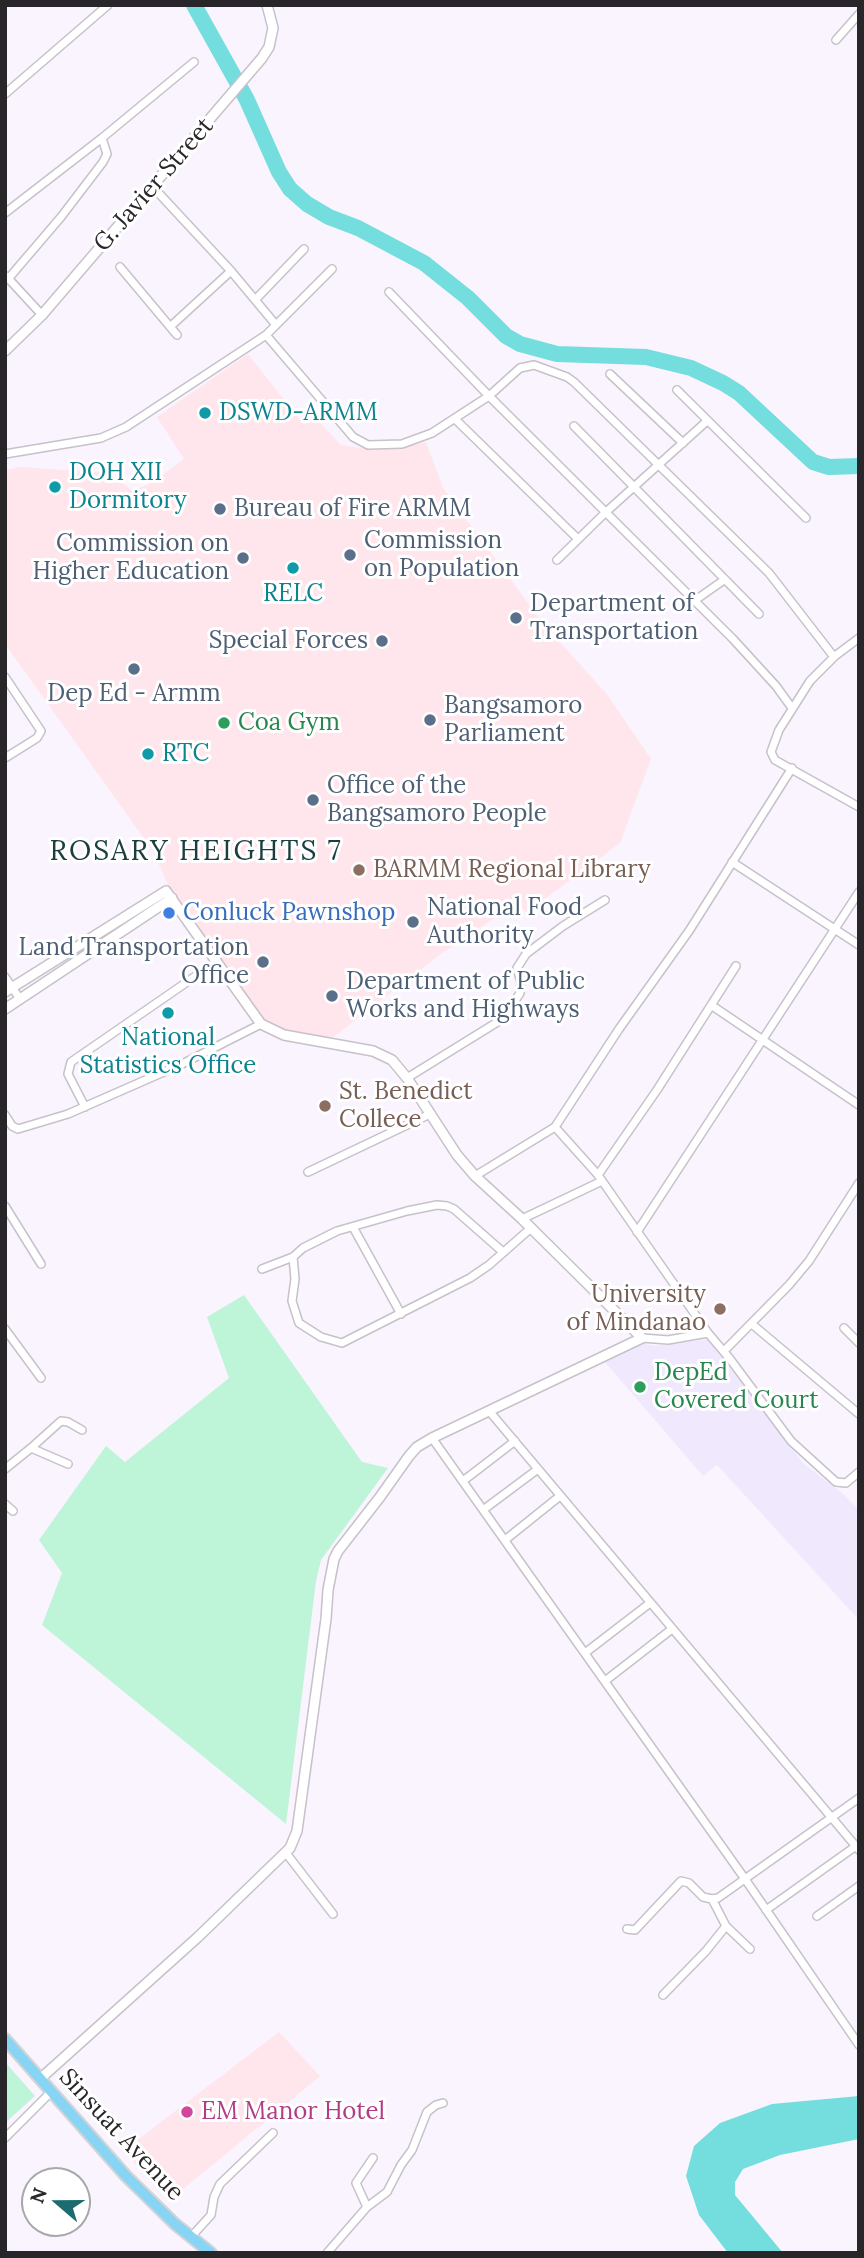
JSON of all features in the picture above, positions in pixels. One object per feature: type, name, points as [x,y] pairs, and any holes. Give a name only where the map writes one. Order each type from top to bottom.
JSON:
[{"type":"main road","name":"Sinsuat Avenue","points":[[5,2039],[126,2176],[211,2253]]},
{"type":"street","points":[[5,94],[108,5]]},
{"type":"street","name":"G. Javier Street","points":[[5,351],[42,315],[270,47],[273,28],[267,5]]},
{"type":"street","points":[[836,40],[859,15]]},
{"type":"street","points":[[5,213],[194,62]]},
{"type":"street","points":[[42,315],[6,277],[68,208],[103,162],[107,154],[102,138]]},
{"type":"street","points":[[153,187],[231,271],[276,325]]},
{"type":"street","points":[[255,300],[304,249]]},
{"type":"street","points":[[120,267],[177,335]]},
{"type":"street","points":[[5,454],[101,439],[126,427],[266,335],[332,270]]},
{"type":"street","points":[[171,326],[231,271]]},
{"type":"street","points":[[389,292],[761,669],[792,708]]},
{"type":"street","points":[[266,335],[334,416],[361,443],[382,445],[415,441],[489,396],[520,368],[534,365],[567,377],[768,573],[834,657]]},
{"type":"street","points":[[610,374],[682,443]]},
{"type":"street","points":[[677,390],[806,518]]},
{"type":"street","points":[[455,419],[578,539]]},
{"type":"street","points":[[557,560],[707,421]]},
{"type":"street","points":[[574,426],[759,614]]},
{"type":"street","points":[[694,601],[724,579]]},
{"type":"street","points":[[859,638],[834,657],[810,681],[773,742],[771,752],[775,760],[859,807]]},
{"type":"street","points":[[5,677],[41,731],[37,738],[8,756],[5,746]]},
{"type":"street","points":[[475,1176],[555,1127],[619,1029],[689,931],[792,768]]},
{"type":"street","points":[[732,862],[859,945]]},
{"type":"street","points":[[638,1232],[859,892]]},
{"type":"street","points":[[169,894],[261,1024],[284,1035],[383,1055],[392,1060],[407,1078],[457,1155],[475,1176],[642,1338]]},
{"type":"street","points":[[9,990],[169,894]]},
{"type":"street","points":[[5,1009],[169,894]]},
{"type":"street","points":[[407,1078],[504,1018],[520,992],[517,968],[526,954],[563,926],[605,900]]},
{"type":"street","points":[[85,1107],[68,1074],[70,1063],[216,962]]},
{"type":"street","points":[[522,1219],[600,1178],[736,966]]},
{"type":"street","points":[[5,977],[9,990],[20,999]]},
{"type":"street","points":[[711,1005],[859,1105]]},
{"type":"street","points":[[5,1115],[12,1126],[23,1129],[85,1107],[182,1064],[261,1024]]},
{"type":"street","points":[[308,1172],[430,1114]]},
{"type":"street","points":[[555,1127],[600,1178],[708,1333],[800,1450],[839,1483],[846,1483],[859,1472]]},
{"type":"street","points":[[724,1352],[809,1261],[859,1183]]},
{"type":"street","points":[[5,1206],[41,1265]]},
{"type":"street","points":[[262,1269],[293,1257],[303,1248],[337,1231],[424,1207],[446,1206],[454,1209],[503,1252]]},
{"type":"street","points":[[353,1227],[401,1314]]},
{"type":"street","points":[[293,1257],[295,1273],[292,1301],[299,1323],[311,1332],[333,1341],[347,1342],[470,1279],[531,1228]]},
{"type":"street","points":[[752,1325],[859,1414]]},
{"type":"street","points":[[844,1328],[859,1343]]},
{"type":"street","points":[[5,1329],[41,1378]]},
{"type":"street","points":[[40,2079],[198,1937],[286,1853],[297,1831],[334,1559],[416,1447],[642,1338],[668,1340],[708,1333]]},
{"type":"street","points":[[490,1412],[857,1848],[766,1910]]},
{"type":"street","points":[[5,1469],[61,1421],[82,1430]]},
{"type":"street","points":[[432,1438],[745,1879],[859,2045]]},
{"type":"street","points":[[463,1481],[515,1441]]},
{"type":"street","points":[[31,1448],[68,1464]]},
{"type":"street","points":[[483,1510],[537,1469]]},
{"type":"street","points":[[505,1540],[560,1496]]},
{"type":"street","points":[[5,1504],[13,1511]]},
{"type":"street","points":[[585,1653],[650,1603]]},
{"type":"street","points":[[604,1681],[672,1629]]},
{"type":"street","points":[[626,1930],[635,1930],[679,1882],[687,1882],[703,1897],[712,1899],[745,1879],[859,1798]]},
{"type":"street","points":[[286,1853],[333,1914]]},
{"type":"street","points":[[817,1916],[859,1886]]},
{"type":"street","points":[[712,1899],[726,1926],[750,1949]]},
{"type":"street","points":[[663,1995],[719,1937],[726,1926]]},
{"type":"street","points":[[5,2138],[51,2092]]},
{"type":"street","points":[[327,2253],[366,2207],[387,2192],[411,2150],[427,2112],[443,2103]]},
{"type":"street","points":[[191,2237],[211,2215],[214,2197],[220,2184],[273,2133]]},
{"type":"street","points":[[366,2207],[356,2181],[373,2158]]},
{"type":"shaded area","points":[[248,354],[304,425],[315,418],[341,445],[391,449],[426,442],[443,488],[545,626],[606,693],[651,759],[620,843],[526,913],[518,902],[438,956],[331,1039],[282,1031],[267,1024],[260,1016],[168,885],[153,851],[5,644],[5,470],[20,467],[109,473],[133,491],[151,483],[184,459],[157,417]]},
{"type":"shaded area","points":[[708,1339],[803,1463],[859,1510],[859,1620],[717,1465],[703,1476],[604,1361],[640,1343],[655,1346]]},
{"type":"shaded area","points":[[279,2032],[320,2076],[170,2200],[123,2151]]},
{"type":"green space","points":[[244,1295],[362,1462],[388,1468],[321,1560],[316,1581],[286,1824],[42,1625],[62,1573],[39,1540],[106,1446],[125,1462],[229,1378],[207,1317]]},
{"type":"green space","points":[[5,2062],[35,2096],[5,2123],[6,2089]]},
{"type":"water","points":[[859,2096],[859,2139],[780,2155],[743,2169],[735,2182],[735,2195],[783,2253],[728,2253],[699,2215],[686,2176],[694,2146],[720,2123],[772,2104]]},
{"type":"waterway","points":[[194,5],[247,100],[279,172],[290,189],[307,204],[424,263],[468,298],[506,336],[520,344],[557,354],[646,357],[691,368],[739,393],[813,462],[829,467],[859,466]]},
{"type":"place","name":"DSWD-ARMM","points":[[205,413]]},
{"type":"place","name":"DOH XII Dormitory","points":[[55,487]]},
{"type":"place","name":"Bureau of Fire ARMM","points":[[220,509]]},
{"type":"place","name":"Commission on Population","points":[[350,555]]},
{"type":"place","name":"Commission on Higher Education","points":[[243,558]]},
{"type":"place","name":"RELC","points":[[293,568]]},
{"type":"place","name":"Department of Transportation","points":[[516,618]]},
{"type":"place","name":"Special Forces","points":[[382,641]]},
{"type":"place","name":"Dep Ed - Armm","points":[[134,669]]},
{"type":"place","name":"Bangsamoro Parliament","points":[[430,720]]},
{"type":"place","name":"Coa Gym","points":[[224,723]]},
{"type":"place","name":"RTC","points":[[148,754]]},
{"type":"place","name":"Office of the Bangsamoro People","points":[[313,800]]},
{"type":"place","name":"BARMM Regional Library","points":[[359,870]]},
{"type":"place","name":"Conluck Pawnshop","points":[[169,913]]},
{"type":"place","name":"National Food Authority","points":[[413,922]]},
{"type":"place","name":"Land Transportation Office","points":[[263,962]]},
{"type":"place","name":"Department of Public Works and Highways","points":[[332,996]]},
{"type":"place","name":"National Statistics Office","points":[[168,1013]]},
{"type":"place","name":"St. Benedict Collece","points":[[325,1106]]},
{"type":"place","name":"University of Mindanao","points":[[720,1309]]},
{"type":"place","name":"DepEd Covered Court","points":[[640,1387]]},
{"type":"place","name":"EM Manor Hotel","points":[[187,2112]]},
{"type":"district","name":"ROSARY HEIGHTS 7","points":[[196,852]]}]
